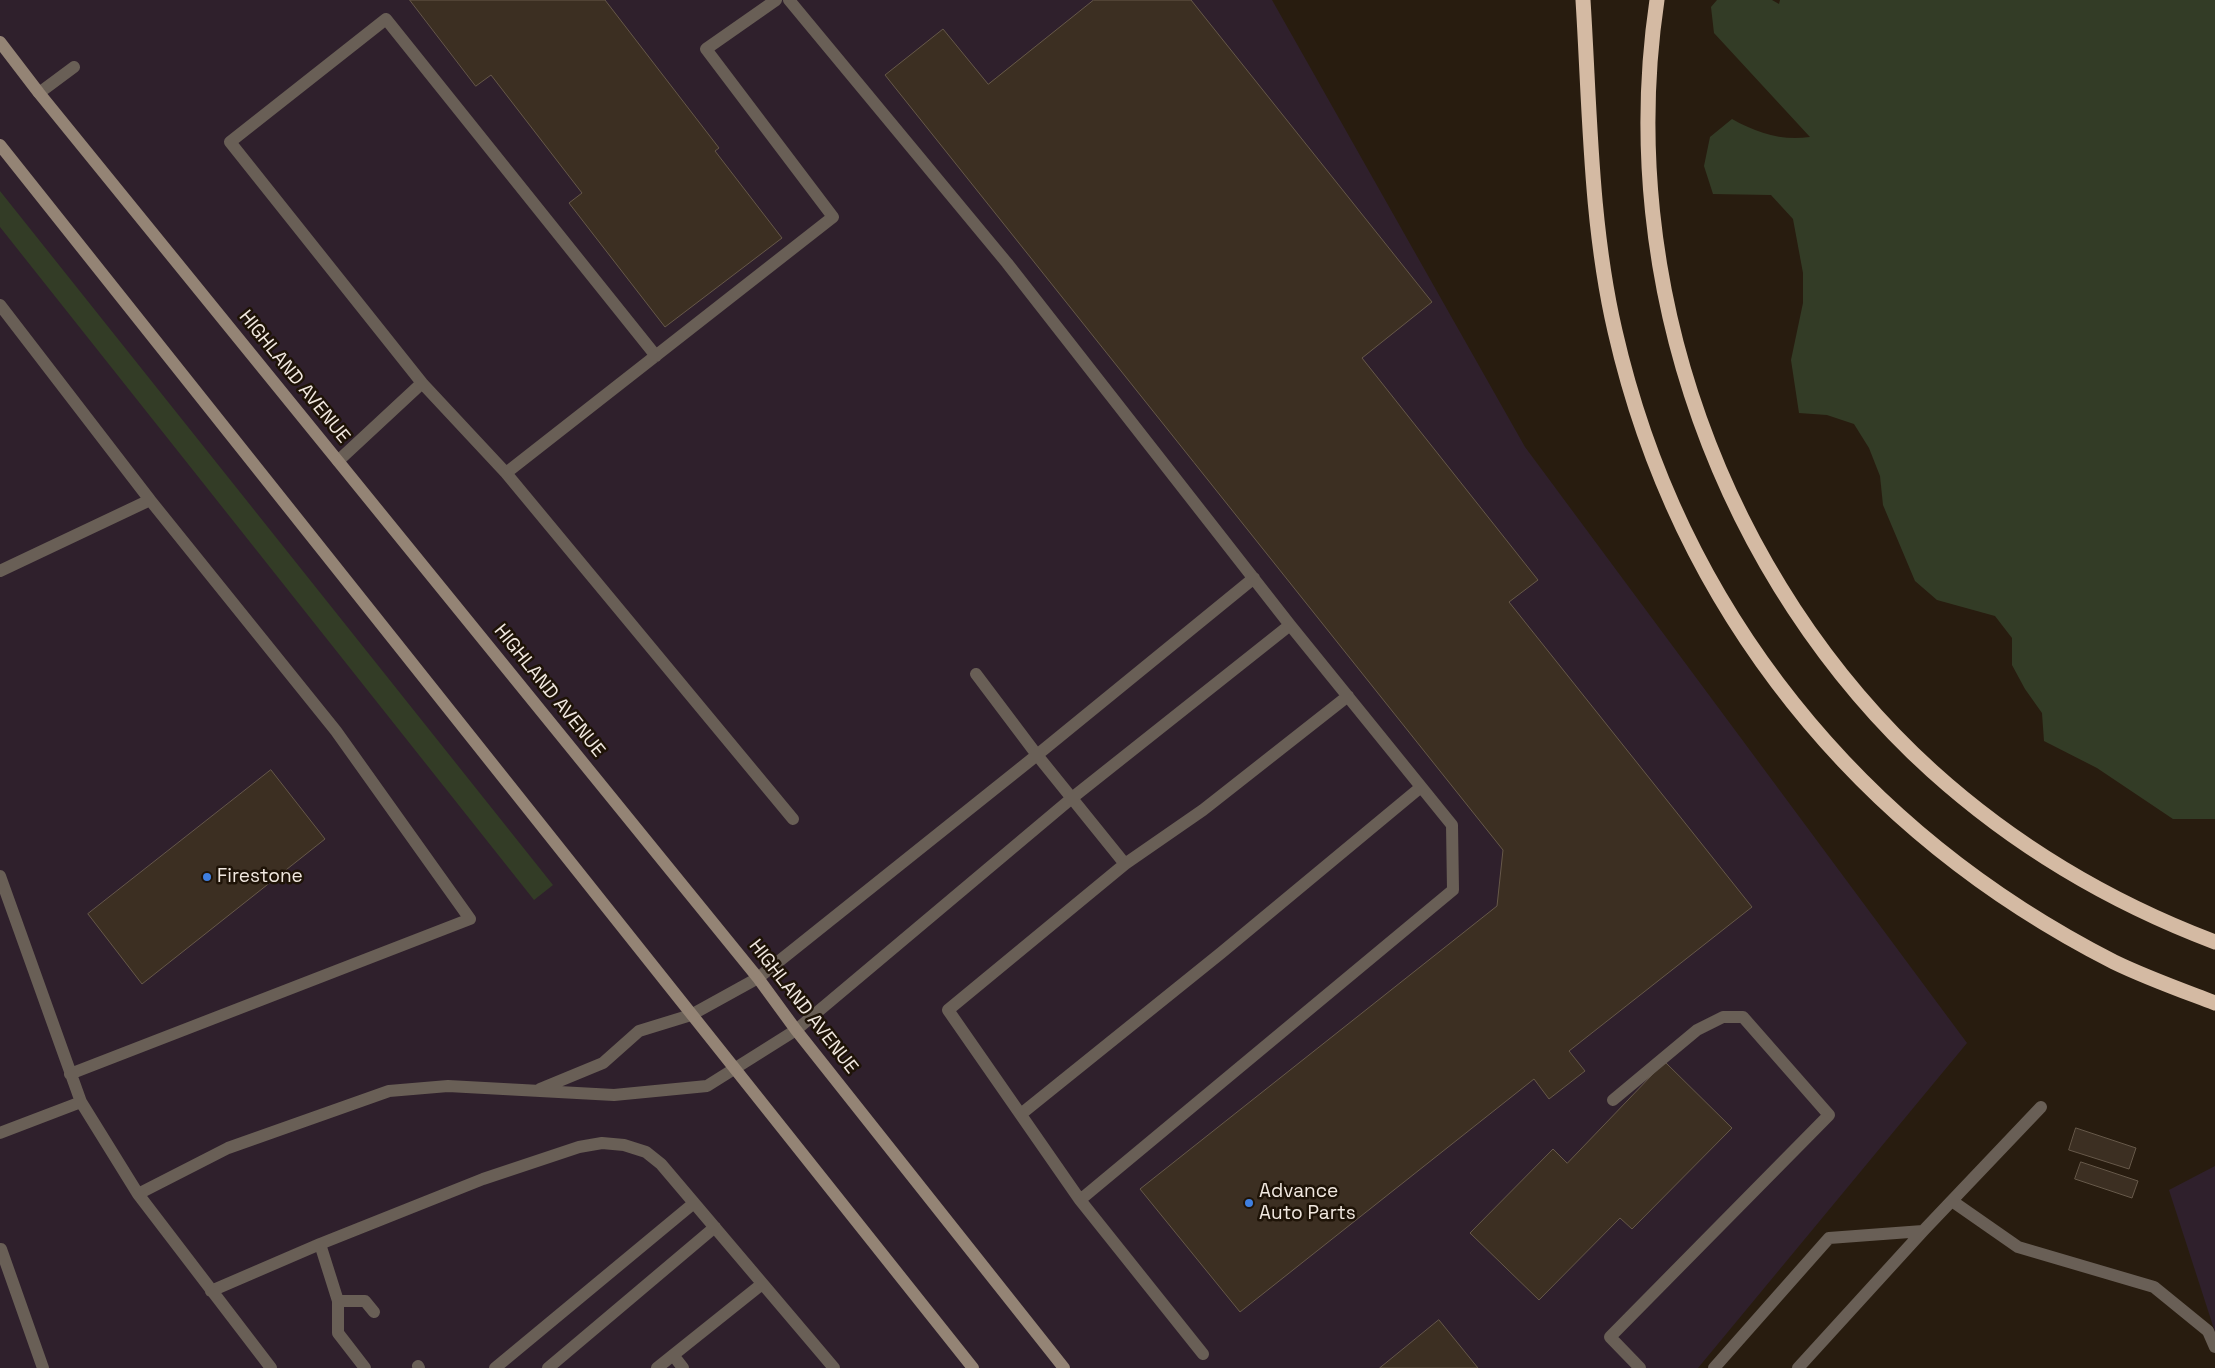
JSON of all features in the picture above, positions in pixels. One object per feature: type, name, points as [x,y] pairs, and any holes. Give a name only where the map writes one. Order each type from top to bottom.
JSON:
[{"type":"highway","points":[[1583,0],[1598,228],[1604,281],[1615,331],[1627,379],[1656,466],[1697,554],[1734,619],[1780,688],[1815,730],[1890,808],[1932,845],[1978,880],[2069,937],[2117,963],[2215,1003]]},
{"type":"highway","points":[[1657,0],[1649,73],[1648,120],[1653,219],[1660,269],[1679,354],[1698,415],[1727,488],[1768,568],[1824,653],[1857,693],[1930,770],[1967,801],[2051,861],[2098,888],[2142,911],[2215,942]]},
{"type":"main road","name":"HIGHLAND AVENUE","points":[[0,42],[39,93],[758,978],[796,1030],[1064,1368]]},
{"type":"main road","points":[[0,145],[973,1368]]},
{"type":"lane","points":[[506,474],[833,218],[706,49],[776,0]]},
{"type":"lane","points":[[789,0],[1008,263],[1290,625],[1452,825],[1453,890],[1080,1200]]},
{"type":"lane","points":[[656,356],[386,19],[230,142],[422,383],[506,474],[793,819]]},
{"type":"lane","points":[[39,93],[74,67]]},
{"type":"lane","points":[[0,305],[150,500],[336,731],[470,919],[70,1074]]},
{"type":"lane","points":[[338,461],[422,383]]},
{"type":"lane","points":[[0,571],[150,500]]},
{"type":"lane","points":[[538,1090],[603,1063],[639,1031],[691,1015],[758,978],[1037,755],[1254,578]]},
{"type":"lane","points":[[138,1194],[228,1148],[389,1091],[448,1086],[614,1096],[707,1086],[796,1030],[1072,798],[1290,625]]},
{"type":"lane","points":[[976,674],[1037,755],[1125,864]]},
{"type":"lane","points":[[1203,1354],[1080,1200],[948,1010],[1125,864],[1203,810],[1348,696]]},
{"type":"lane","points":[[1020,1114],[1221,953],[1421,787]]},
{"type":"lane","points":[[0,876],[81,1102],[138,1194],[271,1368]]},
{"type":"lane","points":[[1613,1100],[1697,1030],[1723,1017],[1743,1017],[1829,1115],[1610,1337],[1640,1368]]},
{"type":"lane","points":[[0,1133],[81,1102]]},
{"type":"lane","points":[[1798,1368],[1923,1231],[2041,1107]]},
{"type":"lane","points":[[211,1291],[320,1244],[482,1179],[579,1147],[602,1143],[624,1145],[646,1152],[661,1164],[834,1368]]},
{"type":"lane","points":[[1952,1201],[2018,1247],[2154,1288],[2208,1331],[2215,1348]]},
{"type":"lane","points":[[495,1368],[694,1203]]},
{"type":"lane","points":[[548,1368],[715,1227]]},
{"type":"lane","points":[[1714,1368],[1829,1238],[1923,1231]]},
{"type":"lane","points":[[320,1244],[338,1301],[338,1333],[365,1368]]},
{"type":"lane","points":[[1,1249],[43,1368]]},
{"type":"lane","points":[[657,1368],[762,1284]]},
{"type":"lane","points":[[338,1301],[365,1301],[374,1312]]},
{"type":"lane","points":[[673,1355],[683,1368]]},
{"type":"shaded area","points":[[0,0],[1272,0],[1525,447],[1967,1043],[1698,1368],[0,1368]]},
{"type":"shaded area","points":[[2215,1166],[2215,1332],[2169,1190]]},
{"type":"green space","points":[[1717,0],[1772,0],[1779,4],[1780,0],[2215,0],[2215,819],[2173,819],[2097,768],[2044,741],[2042,713],[2025,689],[2012,665],[2012,638],[1995,616],[1937,600],[1915,581],[1883,505],[1880,476],[1869,448],[1854,424],[1827,415],[1799,413],[1791,360],[1803,303],[1803,273],[1793,219],[1771,195],[1713,194],[1704,166],[1710,137],[1732,119],[1770,135],[1789,138],[1810,137],[1714,33],[1711,7]]},
{"type":"green space","points":[[0,191],[553,885],[534,900],[0,227]]},
{"type":"building","points":[[410,0],[605,0],[719,148],[715,151],[782,238],[665,327],[569,203],[582,193],[491,75],[476,86]]},
{"type":"building","points":[[1094,0],[1191,0],[1432,302],[1362,358],[1538,580],[1509,602],[1752,907],[1569,1051],[1585,1071],[1549,1099],[1534,1079],[1240,1312],[1140,1189],[1497,906],[1503,850],[885,75],[943,29],[988,84]]},
{"type":"building","name":"Firestone","points":[[271,770],[325,839],[142,984],[88,914]]},
{"type":"building","points":[[1665,1062],[1732,1128],[1632,1229],[1620,1218],[1539,1300],[1470,1233],[1553,1149],[1567,1163]]},
{"type":"building","points":[[2076,1128],[2136,1148],[2129,1169],[2069,1150]]},
{"type":"building","points":[[2081,1162],[2138,1181],[2132,1198],[2075,1179]]},
{"type":"building","points":[[1439,1320],[1478,1368],[1380,1368]]},
{"type":"place","name":"Firestone","points":[[207,877]]},
{"type":"place","name":"Advance Auto Parts","points":[[1249,1203]]}]
